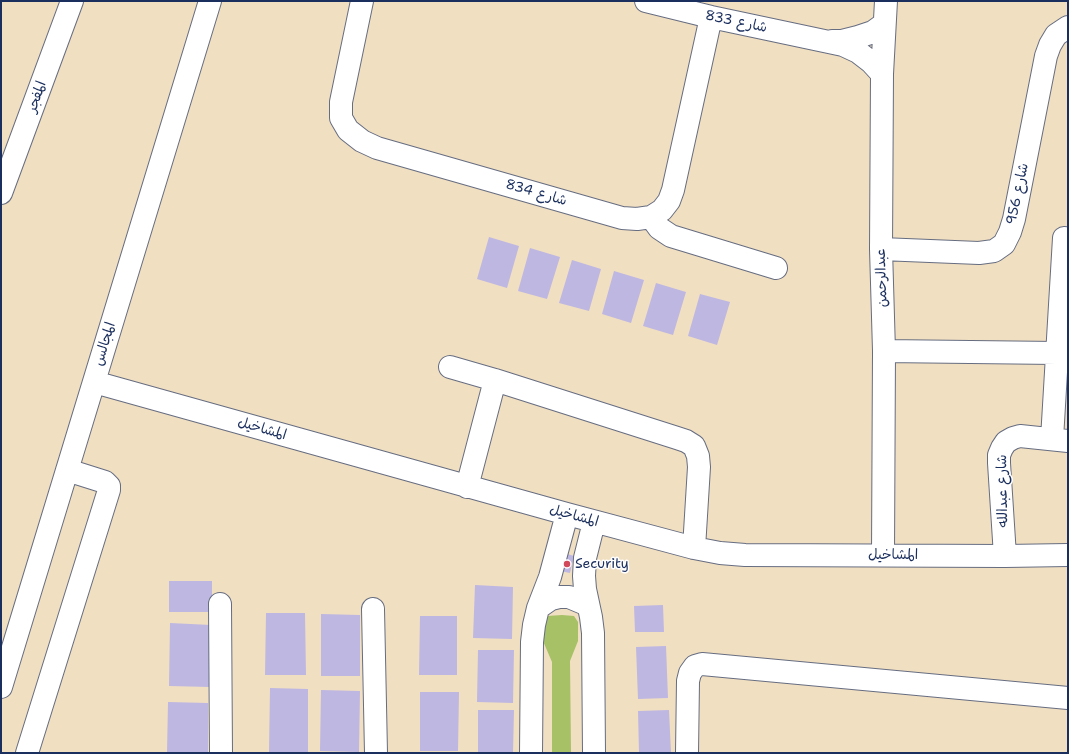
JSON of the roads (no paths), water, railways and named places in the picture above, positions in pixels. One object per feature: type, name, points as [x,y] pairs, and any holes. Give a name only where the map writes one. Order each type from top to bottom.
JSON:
[{"type":"street","name":"المفجر","points":[[1,193],[72,1]]},
{"type":"street","name":"المجالس","points":[[1,687],[8,637],[67,470],[210,1]]},
{"type":"street","name":"شارع 834","points":[[362,1],[341,102],[342,118],[348,130],[362,141],[377,148],[622,218],[638,219],[651,217]]},
{"type":"street","name":"شارع 833","points":[[646,1],[711,17],[843,45],[858,52],[871,62],[882,74]]},
{"type":"street","name":"عبدالرحمن","points":[[883,555],[884,351],[880,249],[882,74],[886,1]]},
{"type":"street","points":[[711,17],[673,190],[669,201],[662,210],[651,217],[659,228],[671,236],[776,268]]},
{"type":"street","name":"شارع 833","points":[[826,41],[842,41],[858,38],[873,32],[884,24]]},
{"type":"street","name":"شارع 956","points":[[880,249],[980,253],[994,251],[1004,244],[1014,219],[1046,56],[1056,35],[1068,27]]},
{"type":"street","points":[[1060,440],[1057,353],[1064,238]]},
{"type":"street","points":[[884,351],[1057,353]]},
{"type":"street","points":[[450,367],[677,438],[694,446],[698,456],[699,467],[694,548]]},
{"type":"street","points":[[467,487],[495,380]]},
{"type":"street","name":"المشاخيل","points":[[94,382],[594,522],[694,548],[720,553],[745,555],[1068,555]]},
{"type":"street","name":"شارع عبدالله","points":[[1005,556],[999,463],[999,455],[1002,448],[1006,442],[1020,436],[1060,440]]},
{"type":"street","points":[[27,753],[109,490],[109,486],[105,482],[67,470]]},
{"type":"street","points":[[531,753],[532,642],[534,624],[538,608],[546,590],[567,514]]},
{"type":"street","points":[[594,522],[585,558],[584,576],[588,605],[592,617],[593,633],[594,753]]},
{"type":"street","points":[[538,608],[551,599],[559,596],[569,597],[588,605]]},
{"type":"street","points":[[220,604],[221,753]]},
{"type":"street","points":[[373,609],[376,753]]},
{"type":"street","points":[[687,753],[688,681],[690,673],[695,666],[702,664],[1068,698]]},
{"type":"place","name":"Security","points":[[567,564]]}]
